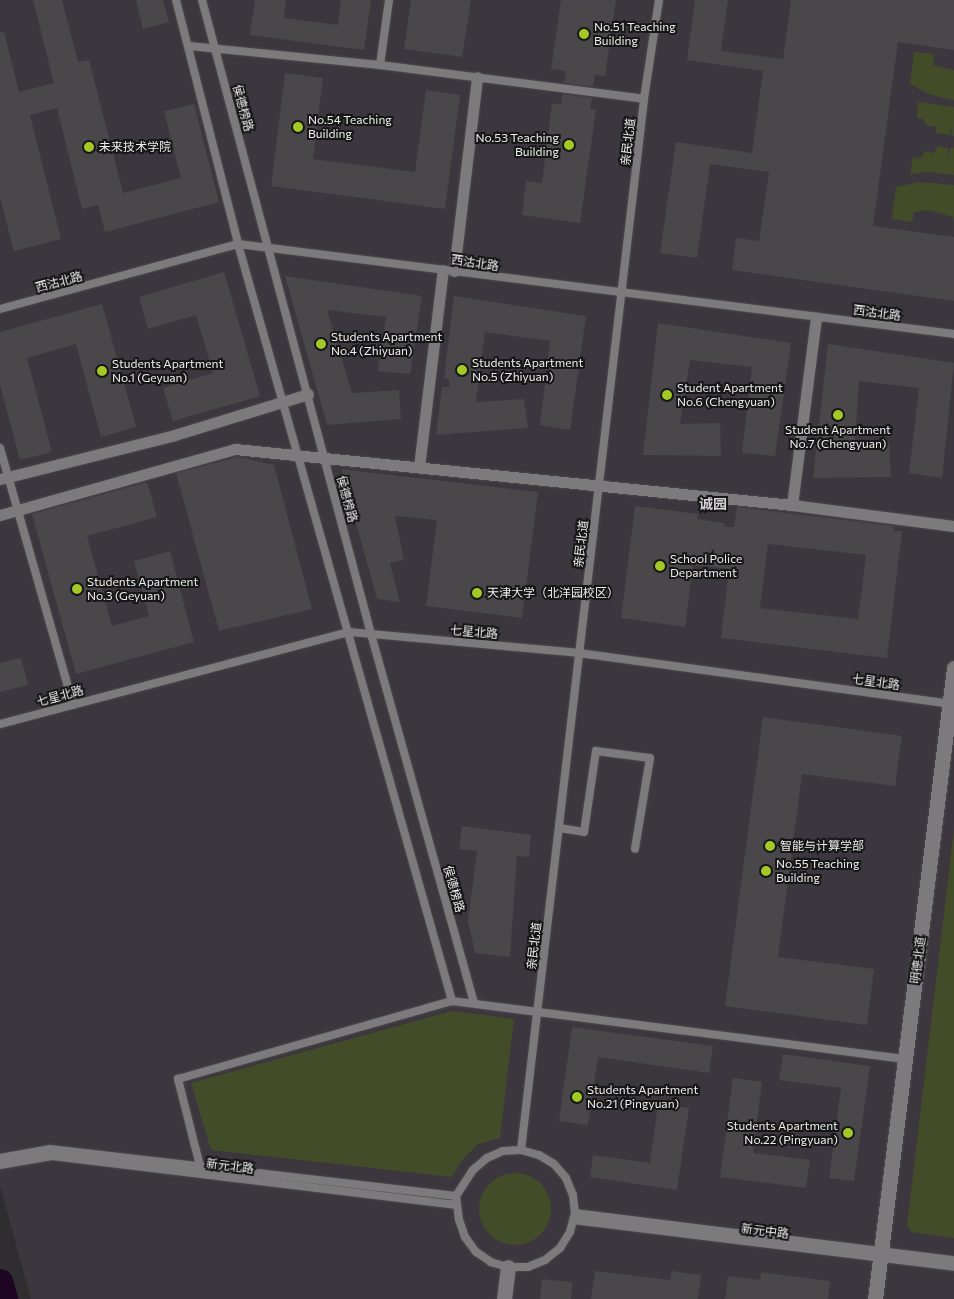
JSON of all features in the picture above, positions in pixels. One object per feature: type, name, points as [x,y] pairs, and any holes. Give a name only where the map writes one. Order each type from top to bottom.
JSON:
[{"type":"street","points":[[418,467],[477,77]]},
{"type":"street","points":[[792,505],[816,318]]},
{"type":"street","points":[[4,478],[175,435],[308,394]]},
{"type":"street","points":[[0,515],[236,449],[599,484],[792,505],[954,526]]},
{"type":"street","name":"明德北道","points":[[875,1299],[952,704],[954,668]]},
{"type":"street","points":[[504,1299],[508,1267]]},
{"type":"lane","points":[[176,0],[238,244],[300,456],[452,1001]]},
{"type":"lane","name":"侯德榜路","points":[[202,0],[371,634],[474,1003]]},
{"type":"lane","points":[[380,65],[389,0]]},
{"type":"lane","name":"亲民北道","points":[[521,1150],[644,99],[659,0]]},
{"type":"lane","points":[[189,46],[380,65],[644,99]]},
{"type":"lane","name":"西沽北路","points":[[0,310],[238,244],[449,270],[621,294],[954,334]]},
{"type":"lane","points":[[0,448],[4,478],[17,510],[73,705]]},
{"type":"lane","name":"七星北路","points":[[0,724],[349,632],[579,653],[952,704]]},
{"type":"lane","points":[[559,828],[584,832],[596,751],[650,758],[635,849]]},
{"type":"lane","points":[[200,1166],[178,1079],[452,1001],[538,1009],[906,1059]]},
{"type":"lane","name":"新元北路","points":[[1,1161],[50,1149],[456,1196]]},
{"type":"lane","points":[[521,1150],[539,1155],[560,1171],[573,1195],[574,1216],[560,1248],[546,1260],[528,1267],[508,1267],[491,1262],[476,1252],[465,1238],[456,1196],[473,1170],[486,1158],[503,1152],[521,1150]]},
{"type":"lane","name":"新元北路","points":[[1,1161],[52,1156],[457,1205]]},
{"type":"lane","name":"新元中路","points":[[574,1216],[880,1254],[954,1260]]},
{"type":"lane","name":"新元中路","points":[[880,1254],[954,1267]]},
{"type":"shaded area","name":"天津大学（北洋园校区）","points":[[0,0],[954,0],[954,1299],[31,1299],[0,1186]]},
{"type":"green space","points":[[914,52],[934,54],[933,65],[954,70],[954,100],[931,95],[910,84]]},
{"type":"green space","points":[[918,102],[954,107],[954,136],[951,136],[952,125],[949,135],[936,133],[936,127],[925,125],[925,120],[917,118]]},
{"type":"green space","points":[[938,146],[948,148],[948,159],[950,148],[954,148],[954,175],[928,172],[910,174],[913,157],[922,158],[924,151],[934,153]]},
{"type":"green space","points":[[920,182],[954,185],[954,226],[953,217],[928,210],[914,212],[912,222],[892,219],[896,187]]},
{"type":"green space","points":[[954,829],[954,1238],[912,1232],[907,1225]]},
{"type":"green space","points":[[452,1011],[514,1019],[500,1138],[478,1144],[462,1160],[452,1177],[211,1150],[191,1083]]},
{"type":"green space","points":[[515,1173],[529,1176],[541,1183],[548,1195],[551,1209],[548,1223],[541,1235],[529,1242],[515,1245],[501,1242],[489,1235],[482,1223],[479,1209],[482,1195],[489,1183],[501,1176]]},
{"type":"building","name":"未来技术学院","points":[[33,0],[62,0],[78,62],[89,60],[123,193],[181,178],[164,111],[194,104],[219,202],[105,232],[98,205],[82,209],[57,108],[30,115],[61,239],[14,251],[0,198],[0,32],[4,32],[19,92],[54,83]]},
{"type":"building","points":[[136,0],[163,0],[169,22],[143,29]]},
{"type":"building","points":[[255,0],[286,0],[284,18],[338,25],[341,0],[371,0],[364,50],[250,35]]},
{"type":"building","points":[[411,0],[471,0],[462,57],[404,49]]},
{"type":"building","name":"No.51 Teaching Building","points":[[561,0],[616,0],[605,76],[595,75],[593,87],[564,83],[566,71],[551,69]]},
{"type":"building","points":[[695,0],[728,0],[721,51],[783,59],[791,0],[954,0],[954,50],[898,42],[873,226],[954,237],[954,301],[732,270],[736,238],[759,241],[769,172],[710,164],[697,258],[660,253],[676,142],[752,153],[763,71],[687,60]]},
{"type":"building","name":"No.54 Teaching Building","points":[[285,73],[323,78],[313,159],[415,172],[426,90],[460,95],[445,209],[271,186]]},
{"type":"building","name":"No.53 Teaching Building","points":[[562,94],[592,98],[590,109],[596,110],[580,223],[522,215],[526,181],[542,183],[552,103],[561,105]]},
{"type":"building","points":[[224,272],[260,396],[173,421],[163,388],[213,373],[196,315],[148,329],[139,297]]},
{"type":"building","name":"Students Apartment No.4 (Zhiyuan)","points":[[285,276],[422,296],[410,374],[378,371],[386,317],[327,310],[352,393],[399,390],[401,419],[327,425]]},
{"type":"building","name":"Students Apartment No.5 (Zhiyuan)","points":[[454,296],[586,316],[570,430],[540,425],[550,341],[485,332],[476,402],[524,399],[528,428],[436,435],[442,387],[449,387],[449,379],[444,378]]},
{"type":"building","name":"Students Apartment No.1 (Geyuan)","points":[[102,304],[136,427],[101,437],[76,344],[27,358],[52,452],[20,460],[0,385],[0,332]]},
{"type":"building","name":"Student Apartment No.6 (Chengyuan)","points":[[658,323],[791,343],[775,456],[742,453],[752,367],[690,360],[680,424],[720,423],[721,456],[643,455]]},
{"type":"building","name":"Student Apartment No.7 (Chengyuan)","points":[[828,344],[954,363],[942,478],[909,473],[919,388],[859,381],[855,443],[889,442],[891,477],[813,478]]},
{"type":"building","points":[[238,457],[274,465],[312,609],[219,631],[176,473]]},
{"type":"building","points":[[341,469],[538,492],[522,618],[426,606],[437,520],[395,516],[404,560],[390,563],[400,602],[377,599]]},
{"type":"building","name":"Students Apartment No.3 (Geyuan)","points":[[147,482],[157,517],[87,536],[112,626],[149,616],[134,561],[170,551],[194,642],[76,674],[32,514]]},
{"type":"building","points":[[635,506],[698,514],[697,519],[724,523],[725,527],[734,527],[737,507],[894,526],[894,531],[902,531],[887,658],[721,638],[729,569],[693,565],[685,627],[621,618]],"holes":[[[768,544],[866,555],[858,619],[760,608]]]},
{"type":"building","points":[[21,658],[28,685],[0,692],[0,663]]},
{"type":"building","name":"No.55 Teaching Building","points":[[763,717],[902,736],[895,786],[802,774],[778,957],[874,969],[867,1025],[725,1006]]},
{"type":"building","points":[[462,826],[531,835],[529,857],[517,856],[510,957],[475,953],[468,921],[477,851],[459,849]]},
{"type":"building","name":"Students Apartment No.21 (Pingyuan)","points":[[572,1027],[713,1046],[709,1073],[598,1057],[588,1125],[559,1121]]},
{"type":"building","name":"Students Apartment No.22 (Pingyuan)","points":[[783,1054],[870,1066],[854,1181],[829,1178],[841,1088],[779,1080]]},
{"type":"building","name":"Students Apartment No.22 (Pingyuan)","points":[[733,1078],[762,1082],[753,1153],[810,1160],[806,1188],[720,1177]]},
{"type":"building","name":"Students Apartment No.21 (Pingyuan)","points":[[658,1104],[689,1108],[677,1190],[590,1177],[593,1155],[650,1163]]},
{"type":"building","points":[[595,1271],[670,1280],[672,1271],[701,1275],[698,1299],[591,1299]]},
{"type":"building","points":[[761,1272],[830,1281],[828,1299],[725,1299],[728,1276],[760,1280]]},
{"type":"building","points":[[542,1279],[572,1282],[571,1299],[540,1299]]},
{"type":"waterway","points":[[0,1281],[5,1299]]},
{"type":"place","name":"No.51 Teaching Building","points":[[584,34]]},
{"type":"place","name":"No.54 Teaching Building","points":[[298,127]]},
{"type":"place","name":"No.53 Teaching Building","points":[[569,145]]},
{"type":"place","name":"未来技术学院","points":[[89,147]]},
{"type":"place","name":"Students Apartment No.4 (Zhiyuan)","points":[[321,344]]},
{"type":"place","name":"Students Apartment No.5 (Zhiyuan)","points":[[462,370]]},
{"type":"place","name":"Students Apartment No.1 (Geyuan)","points":[[102,371]]},
{"type":"place","name":"Student Apartment No.6 (Chengyuan)","points":[[667,395]]},
{"type":"place","name":"Student Apartment No.7 (Chengyuan)","points":[[838,415]]},
{"type":"place","name":"School Police Department","points":[[660,566]]},
{"type":"place","name":"Students Apartment No.3 (Geyuan)","points":[[77,589]]},
{"type":"place","name":"天津大学（北洋园校区）","points":[[477,593]]},
{"type":"place","name":"智能与计算学部","points":[[770,846]]},
{"type":"place","name":"No.55 Teaching Building","points":[[766,871]]},
{"type":"place","name":"Students Apartment No.21 (Pingyuan)","points":[[577,1097]]},
{"type":"place","name":"Students Apartment No.22 (Pingyuan)","points":[[848,1133]]},
{"type":"district","name":"诚园","points":[[713,504]]}]
